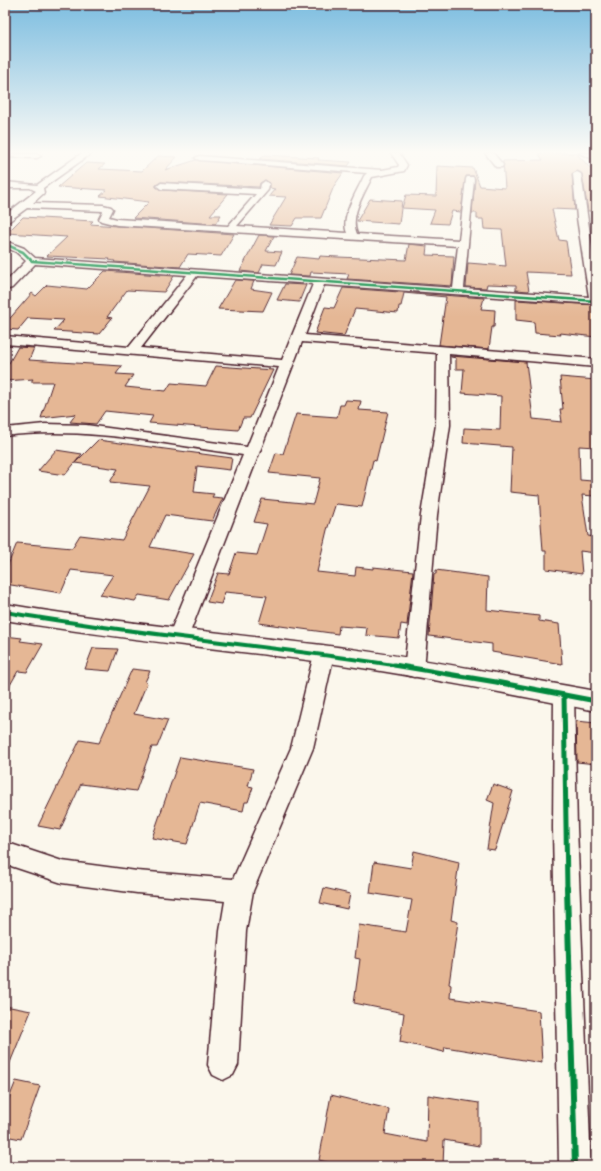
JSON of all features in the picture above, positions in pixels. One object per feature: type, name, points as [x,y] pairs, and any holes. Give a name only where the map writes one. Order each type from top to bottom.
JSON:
[{"type":"street","points":[[5,220],[21,208]]},
{"type":"street","points":[[94,208],[108,209],[104,219],[108,221],[463,243]]},
{"type":"street","points":[[230,228],[248,208]]},
{"type":"street","points":[[353,236],[349,227],[349,219],[354,208]]},
{"type":"street","points":[[458,290],[467,208]]},
{"type":"street","points":[[5,287],[32,261],[458,290],[596,301],[581,208]]},
{"type":"street","points":[[5,244],[28,255],[32,261]]},
{"type":"street","points":[[132,351],[194,273]]},
{"type":"street","points":[[179,636],[320,281]]},
{"type":"street","points":[[297,338],[596,363]]},
{"type":"street","points":[[5,340],[286,364]]},
{"type":"street","points":[[414,670],[429,516],[443,425],[443,351]]},
{"type":"street","points":[[5,432],[28,428],[61,427],[86,429],[251,452]]},
{"type":"street","points":[[5,612],[68,623],[324,654],[596,701]]},
{"type":"street","points":[[223,1066],[233,931],[240,891],[302,748],[324,654]]},
{"type":"street","points":[[564,695],[565,828],[575,1166]]},
{"type":"street","points":[[5,853],[62,872],[137,882],[240,891]]},
{"type":"building","points":[[143,208],[216,208],[210,215],[221,215],[215,224],[133,218]]},
{"type":"building","points":[[280,208],[325,208],[321,218],[297,218],[292,226],[269,225]]},
{"type":"building","points":[[365,208],[401,208],[399,224],[357,221]]},
{"type":"building","points":[[402,208],[462,208],[461,212],[452,211],[448,224],[430,223],[435,210]]},
{"type":"building","points":[[472,208],[575,208],[575,210],[552,209],[559,240],[566,241],[571,274],[526,272],[529,291],[516,290],[516,285],[487,284],[486,288],[466,287],[468,263],[506,266],[502,230],[484,229],[483,219],[477,219],[477,213],[472,213]]},
{"type":"building","points":[[587,208],[594,208],[595,211],[588,211]]},
{"type":"building","points":[[23,217],[93,221],[90,224],[234,234],[221,256],[188,254],[180,267],[114,262],[115,261],[109,260],[110,259],[47,256],[67,237],[7,233]]},
{"type":"building","points":[[259,235],[274,236],[266,251],[282,252],[276,265],[263,264],[259,273],[240,271]]},
{"type":"building","points":[[409,244],[427,246],[426,255],[454,256],[452,286],[347,279],[349,274],[311,272],[310,276],[289,275],[297,257],[319,259],[320,256],[406,260]]},
{"type":"building","points":[[105,271],[174,276],[164,292],[127,290],[107,317],[112,318],[99,334],[54,331],[64,320],[28,318],[18,330],[5,329],[5,324],[32,293],[36,296],[47,285],[87,289]]},
{"type":"building","points":[[235,280],[254,281],[251,289],[272,292],[263,311],[218,309]]},
{"type":"building","points":[[285,284],[306,285],[299,302],[277,300]]},
{"type":"building","points":[[343,288],[484,298],[481,309],[495,310],[494,327],[492,327],[489,349],[439,345],[446,297],[404,293],[398,313],[355,309],[344,336],[315,333],[325,307],[334,308]]},
{"type":"building","points":[[516,300],[596,305],[596,337],[560,333],[561,335],[535,333],[534,322],[516,320]]},
{"type":"building","points":[[18,347],[34,348],[29,360],[122,366],[116,374],[133,375],[125,387],[166,391],[171,383],[206,386],[216,366],[273,370],[250,418],[243,418],[238,430],[149,423],[153,416],[105,411],[96,424],[70,422],[76,414],[41,418],[53,382],[31,382],[33,379],[5,381],[5,364],[9,363]]},
{"type":"building","points":[[451,356],[526,362],[533,419],[562,422],[560,409],[563,409],[560,377],[596,380],[596,447],[579,446],[580,480],[592,481],[594,496],[582,495],[588,536],[596,537],[596,553],[580,551],[582,574],[546,569],[546,551],[543,551],[539,495],[510,492],[512,447],[463,443],[464,428],[500,430],[501,396],[462,393],[464,369],[456,369],[456,358]]},
{"type":"building","points":[[346,400],[361,401],[359,410],[388,412],[376,461],[373,460],[362,507],[337,504],[335,506],[327,530],[317,572],[355,576],[356,567],[413,571],[407,625],[401,624],[399,638],[366,635],[367,628],[339,626],[338,634],[259,623],[267,596],[225,592],[221,604],[207,602],[218,573],[229,574],[236,553],[257,555],[267,524],[254,522],[262,499],[313,504],[320,478],[269,473],[276,453],[283,454],[296,414],[337,417],[340,405],[344,405]]},
{"type":"building","points":[[98,440],[232,458],[230,470],[197,466],[194,492],[214,494],[212,497],[223,498],[212,521],[165,515],[150,547],[194,554],[169,600],[139,595],[135,601],[100,595],[113,575],[71,570],[61,593],[5,584],[5,572],[17,543],[72,548],[80,535],[122,540],[150,486],[110,482],[118,469],[75,463]]},
{"type":"building","points":[[56,450],[82,454],[65,475],[38,471]]},
{"type":"building","points":[[436,570],[488,577],[487,610],[539,616],[539,621],[559,624],[562,664],[492,652],[492,644],[429,636],[434,574],[436,574]]},
{"type":"building","points":[[5,636],[22,638],[20,641],[43,644],[27,672],[18,671],[5,694]]},
{"type":"building","points":[[93,648],[118,649],[110,671],[85,669]]},
{"type":"building","points":[[132,669],[150,671],[145,682],[147,683],[134,714],[168,720],[157,747],[152,747],[136,791],[81,784],[60,830],[38,826],[80,740],[99,743]]},
{"type":"building","points":[[576,721],[596,723],[596,764],[577,762]]},
{"type":"building","points":[[180,757],[253,769],[248,786],[253,787],[248,802],[245,802],[243,811],[200,803],[187,844],[152,838]]},
{"type":"building","points":[[493,784],[513,791],[495,850],[487,849],[494,803],[487,800]]},
{"type":"building","points":[[414,851],[459,862],[451,920],[458,922],[449,984],[451,985],[450,998],[539,1011],[542,1063],[445,1047],[444,1052],[400,1042],[404,1013],[354,1003],[360,959],[355,958],[359,925],[406,932],[412,900],[370,893],[374,862],[411,868]]},
{"type":"building","points":[[324,888],[350,894],[347,909],[320,903]]},
{"type":"building","points":[[5,1006],[31,1011],[5,1075]]},
{"type":"building","points":[[16,1081],[40,1086],[21,1139],[5,1136],[5,1108]]},
{"type":"building","points":[[331,1095],[389,1109],[385,1134],[427,1142],[428,1095],[479,1103],[479,1146],[444,1140],[443,1166],[342,1166],[319,1160]]},
{"type":"cycle path","points":[[5,244],[17,248],[32,261],[596,301]]},
{"type":"cycle path","points":[[5,612],[68,623],[324,654],[496,682],[596,701]]},
{"type":"cycle path","points":[[564,695],[565,828],[575,1166]]}]
